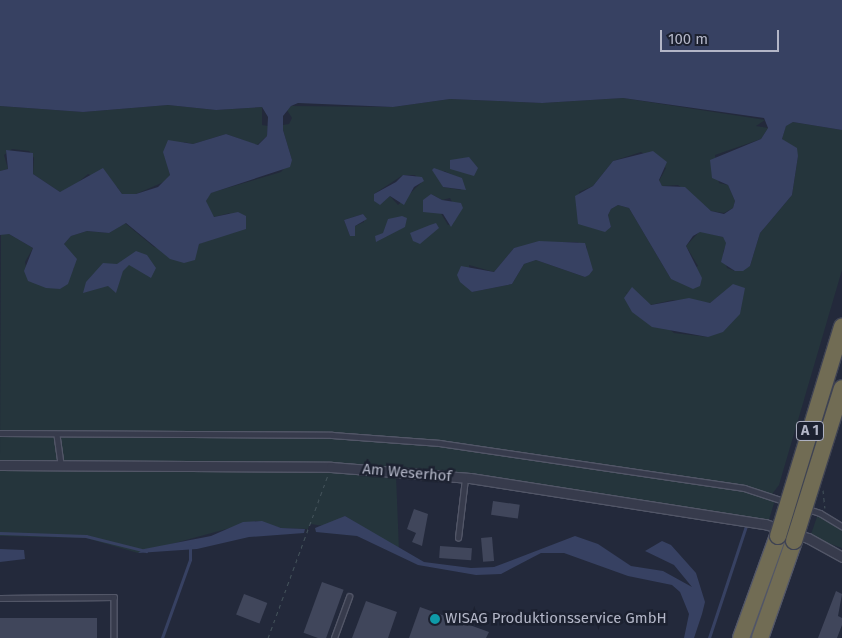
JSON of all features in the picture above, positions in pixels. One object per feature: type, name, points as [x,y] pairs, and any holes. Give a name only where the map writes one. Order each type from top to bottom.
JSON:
[{"type":"highway","name":"A 1","points":[[741,638],[778,536],[842,327]]},
{"type":"highway","name":"A 1","points":[[760,638],[801,539],[842,388]]},
{"type":"street","name":"Am Weserhof","points":[[0,464],[331,467],[465,478],[731,518],[801,539],[842,557]]},
{"type":"lane","points":[[0,433],[57,435],[332,435],[440,443],[726,485],[771,495],[827,516],[842,526]]},
{"type":"lane","points":[[57,435],[61,464]]},
{"type":"lane","points":[[458,538],[465,478]]},
{"type":"lane","points":[[0,598],[114,597],[114,638]]},
{"type":"lane","points":[[334,638],[349,597]]},
{"type":"path","points":[[268,638],[331,467]]},
{"type":"path","points":[[824,488],[827,516]]},
{"type":"shaded area","points":[[623,98],[765,120],[756,126],[768,128],[761,139],[715,155],[719,183],[728,185],[735,201],[733,208],[724,213],[711,211],[678,185],[662,186],[659,181],[666,168],[641,152],[613,161],[593,186],[579,192],[587,225],[596,228],[611,228],[608,215],[611,209],[618,205],[629,208],[671,279],[698,266],[686,246],[700,231],[723,237],[727,243],[723,252],[727,268],[735,271],[750,266],[760,233],[792,195],[798,156],[782,139],[786,125],[793,122],[842,130],[842,270],[779,485],[773,493],[775,500],[768,523],[435,472],[0,462],[1,234],[9,234],[33,248],[25,262],[29,281],[60,289],[74,268],[64,244],[71,236],[87,231],[109,233],[125,223],[154,247],[196,252],[199,244],[206,241],[230,213],[214,217],[208,211],[206,201],[210,193],[281,172],[292,160],[283,130],[283,125],[289,124],[292,118],[287,110],[291,106],[393,107],[450,99],[542,103]],"holes":[[[444,171],[458,177],[461,190],[443,187],[438,176]],[[403,175],[415,175],[421,183],[398,205],[390,196],[380,204],[375,201],[374,194]],[[431,194],[442,200],[450,198],[457,212],[453,224],[448,225],[440,212],[423,212]],[[363,214],[364,222],[355,226],[350,236],[344,220]],[[553,242],[577,242],[587,247],[586,256],[593,270],[585,277],[536,260],[524,264],[512,284],[472,292],[469,265],[494,272],[514,248]],[[725,291],[708,337],[674,333],[625,292],[650,305],[673,300],[710,303]]]},
{"type":"shaded area","points":[[168,105],[216,110],[262,107],[262,125],[268,126],[267,136],[257,145],[226,134],[193,144],[184,142],[167,164],[170,175],[166,181],[136,194],[122,194],[117,187],[88,174],[69,190],[60,192],[33,174],[34,158],[29,151],[12,149],[4,155],[8,169],[0,171],[0,106],[83,112]]},
{"type":"shaded area","points":[[0,467],[327,470],[396,475],[399,550],[345,516],[325,526],[310,524],[308,529],[281,528],[256,521],[138,553],[86,538],[0,536]]},
{"type":"shaded area","points":[[818,514],[842,529],[842,548],[810,537]]},
{"type":"water","points":[[0,0],[842,0],[842,130],[793,122],[786,126],[782,139],[797,148],[798,156],[792,195],[760,233],[750,266],[743,271],[735,271],[721,262],[726,243],[723,237],[700,232],[693,236],[686,246],[702,278],[700,286],[693,289],[671,279],[629,208],[618,205],[611,209],[608,215],[611,227],[605,232],[578,224],[575,196],[593,186],[613,161],[653,151],[667,162],[659,180],[662,186],[685,187],[711,211],[724,214],[733,208],[735,201],[728,185],[712,178],[710,160],[761,139],[768,128],[764,118],[623,98],[542,103],[450,99],[393,107],[298,103],[291,106],[283,116],[283,130],[292,160],[290,167],[211,193],[206,201],[214,217],[238,212],[246,216],[246,229],[199,244],[195,260],[184,263],[170,259],[126,223],[109,233],[87,231],[71,236],[64,244],[77,259],[68,284],[60,289],[46,288],[28,281],[24,271],[33,248],[9,234],[0,235],[0,171],[8,169],[6,150],[33,153],[33,174],[60,192],[103,168],[122,194],[136,194],[158,187],[170,175],[163,152],[168,140],[193,144],[226,134],[258,145],[267,136],[268,117],[262,107],[216,110],[168,105],[83,112],[0,106]]},
{"type":"water","points":[[469,157],[478,168],[474,176],[450,169],[450,160]]},
{"type":"water","points":[[434,168],[462,178],[466,190],[443,187],[432,170]]},
{"type":"water","points":[[403,175],[422,177],[424,181],[414,187],[404,205],[390,196],[380,205],[374,201],[374,194],[396,182]]},
{"type":"water","points":[[431,194],[442,200],[461,203],[463,208],[451,227],[443,214],[423,212],[423,200]]},
{"type":"water","points":[[363,214],[367,219],[355,226],[355,236],[350,236],[344,220]]},
{"type":"water","points":[[402,216],[407,218],[405,227],[376,242],[375,236],[383,233],[388,219]]},
{"type":"water","points":[[436,223],[439,228],[420,244],[413,241],[410,233]]},
{"type":"water","points":[[539,241],[585,243],[593,270],[585,277],[536,260],[524,264],[512,284],[472,292],[460,282],[457,275],[461,266],[494,272],[514,248]]},
{"type":"water","points":[[136,251],[147,255],[156,268],[151,278],[129,265],[123,271],[116,293],[108,286],[83,293],[86,282],[103,263],[117,264]]},
{"type":"water","points":[[733,284],[745,288],[740,314],[723,332],[708,337],[652,327],[632,312],[624,298],[632,287],[651,305],[689,298],[710,303]]},
{"type":"water","points":[[345,516],[424,562],[471,568],[494,567],[575,536],[598,544],[631,566],[663,571],[692,587],[674,565],[645,551],[662,541],[671,545],[696,573],[705,602],[702,614],[694,638],[684,638],[689,614],[680,592],[672,585],[628,576],[564,553],[541,553],[501,574],[476,575],[418,565],[357,536],[316,532],[315,528]]},
{"type":"water","points":[[262,521],[281,528],[305,529],[304,533],[249,537],[197,549],[138,553],[144,549],[211,536],[243,522]]},
{"type":"water","points":[[0,549],[24,550],[25,559],[0,562]]},
{"type":"building","points":[[493,501],[520,505],[518,519],[491,515]]},
{"type":"building","points":[[414,509],[428,514],[422,546],[412,542],[416,533],[407,529]]},
{"type":"building","points":[[492,537],[494,561],[483,562],[481,538]]},
{"type":"building","points":[[440,546],[472,548],[471,560],[439,558]]},
{"type":"building","points":[[322,582],[344,590],[326,638],[318,638],[304,633]]},
{"type":"building","points":[[836,591],[842,594],[838,616],[842,618],[842,625],[837,638],[818,638]]},
{"type":"building","points":[[244,594],[267,603],[259,623],[236,615]]},
{"type":"building","points":[[366,601],[397,612],[388,638],[352,638]]},
{"type":"building","name":"WISAG Produktionsservice GmbH","points":[[420,607],[489,632],[486,638],[409,638]]},
{"type":"building","points":[[0,618],[97,618],[97,638],[0,638]]},
{"type":"waterway","points":[[709,638],[746,526]]},
{"type":"waterway","points":[[0,533],[86,536],[146,551]]},
{"type":"waterway","points":[[162,638],[190,560],[190,547]]},
{"type":"place","name":"WISAG Produktionsservice GmbH","points":[[435,619]]}]
